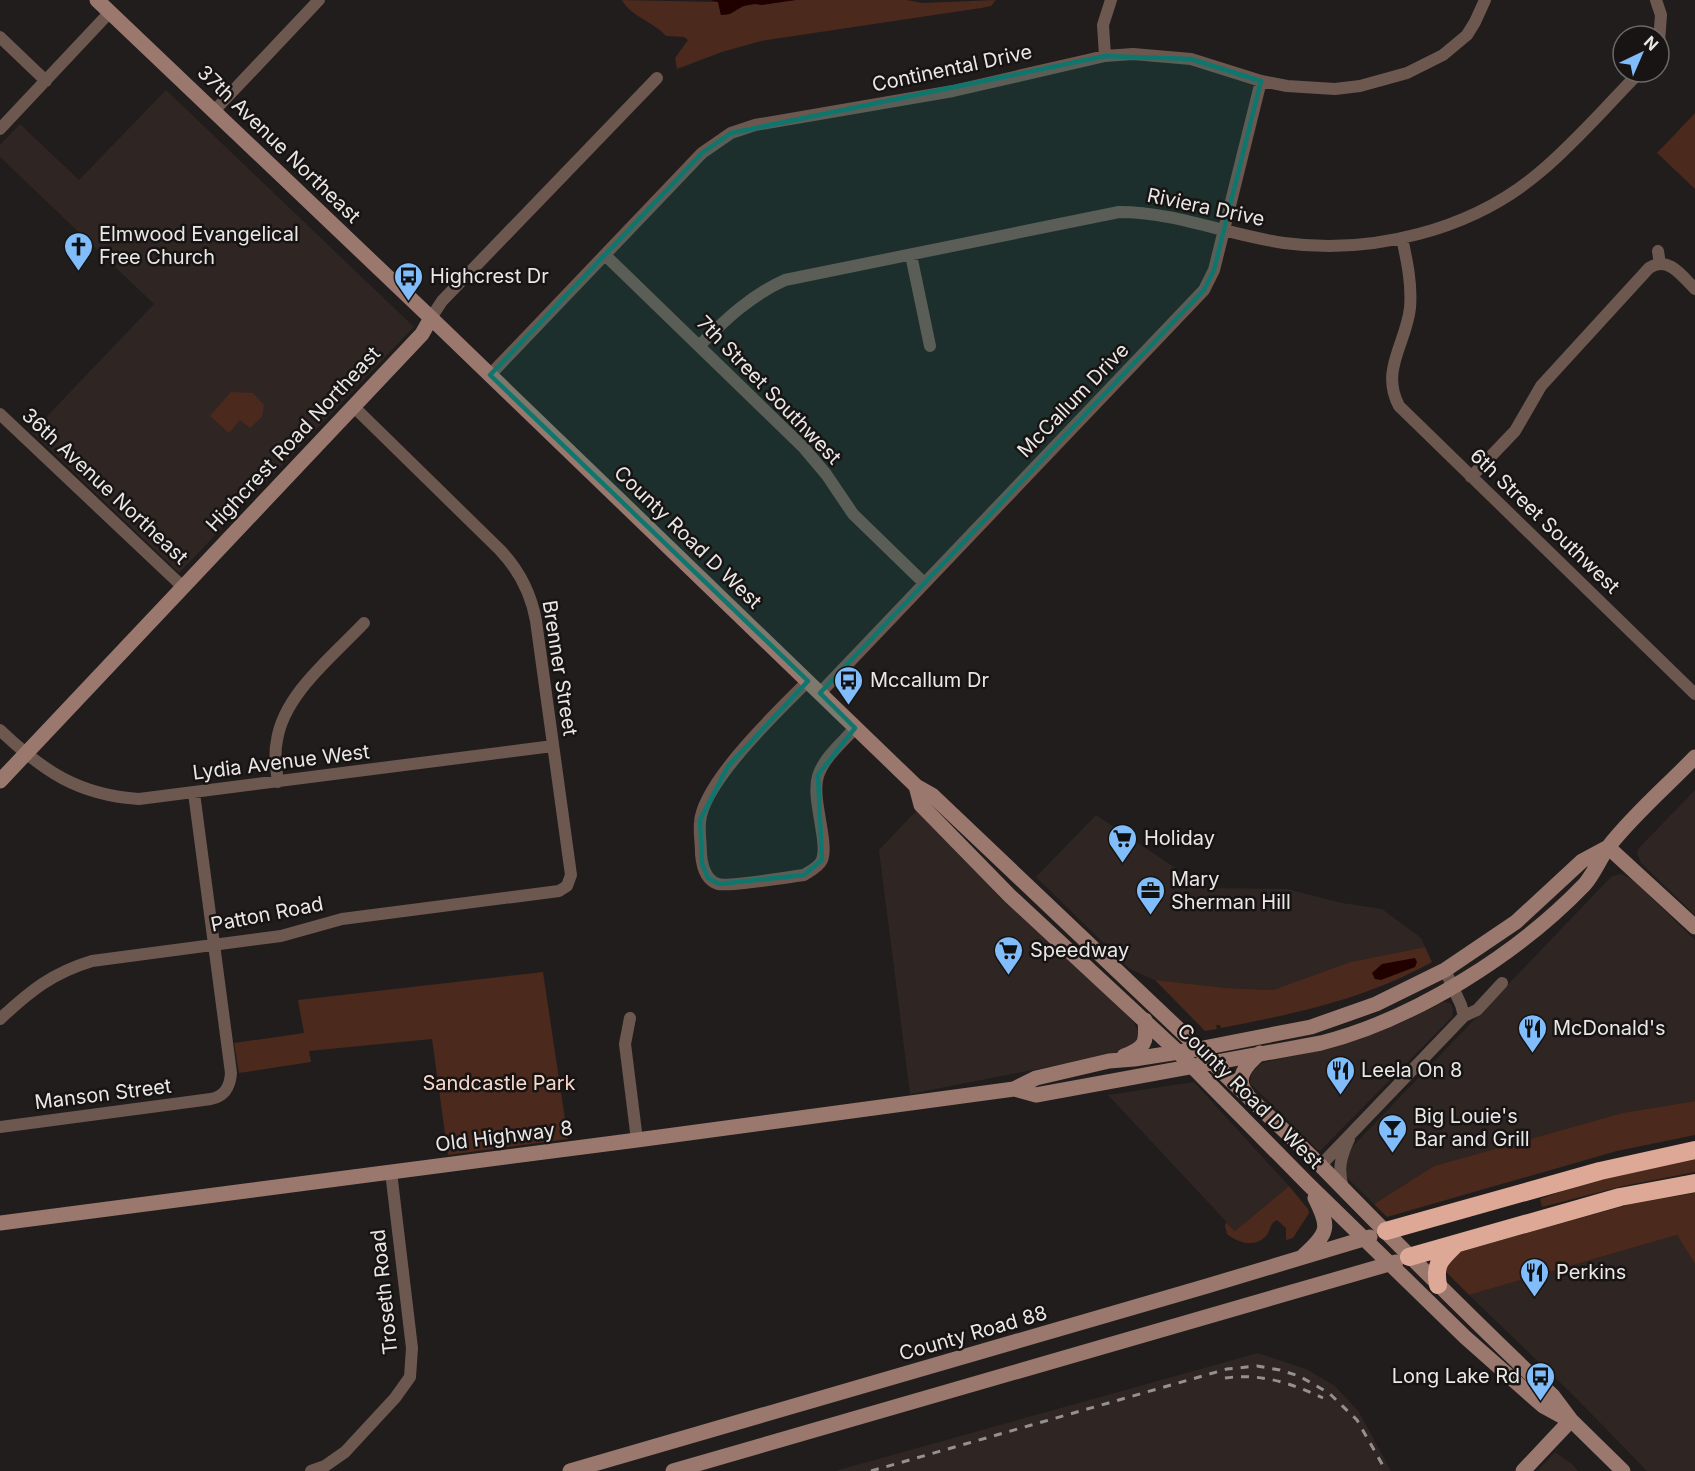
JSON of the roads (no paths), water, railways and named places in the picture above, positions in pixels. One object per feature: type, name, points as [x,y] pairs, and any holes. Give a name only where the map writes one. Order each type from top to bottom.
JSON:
[{"type":"highway","points":[[1386,1231],[1600,1171],[1695,1150]]},
{"type":"highway","points":[[1409,1257],[1620,1197],[1695,1183]]},
{"type":"highway","points":[[1438,1285],[1435,1272],[1441,1258],[1458,1243]]},
{"type":"main road","name":"37th Avenue Northeast","points":[[97,0],[431,318]]},
{"type":"main road","name":"County Road D West","points":[[431,318],[916,786],[932,795],[1198,1048],[1223,1075],[1250,1096],[1386,1231],[1409,1257],[1553,1396],[1571,1420],[1623,1471]]},
{"type":"main road","name":"Highcrest Road Northeast","points":[[0,780],[422,333],[431,318]]},
{"type":"main road","points":[[1695,757],[1608,847],[1695,927]]},
{"type":"main road","name":"County Road D West","points":[[916,786],[921,806],[1080,963],[1178,1052],[1364,1239],[1465,1336],[1543,1406],[1571,1420]]},
{"type":"main road","name":"Old Highway 8","points":[[0,1223],[1014,1089],[1036,1078],[1109,1061],[1178,1052],[1311,1027],[1376,1004],[1445,970],[1516,922],[1582,861],[1608,847]]},
{"type":"main road","name":"Old Highway 8","points":[[1014,1089],[1036,1095],[1321,1043],[1399,1016],[1484,968],[1547,919],[1594,873],[1608,847]]},
{"type":"main road","points":[[1109,1061],[1140,1049],[1145,1042],[1145,1020]]},
{"type":"main road","points":[[1250,1096],[1244,1091],[1242,1074],[1246,1065],[1260,1053]]},
{"type":"main road","points":[[1301,1258],[1316,1244],[1326,1227],[1323,1212],[1308,1184]]},
{"type":"main road","name":"County Road 88","points":[[570,1471],[1301,1258],[1386,1231]]},
{"type":"main road","points":[[673,1471],[1409,1257]]},
{"type":"main road","points":[[1523,1471],[1571,1420]]},
{"type":"street","points":[[214,111],[319,0]]},
{"type":"street","points":[[1105,56],[1103,25],[1111,0]]},
{"type":"street","name":"Continental Drive","points":[[490,375],[702,153],[731,133],[755,125],[953,91],[1105,56],[1133,54],[1191,59],[1261,81],[1287,86],[1335,88],[1368,84],[1407,73],[1455,47],[1475,22],[1485,0]]},
{"type":"street","points":[[1656,0],[1661,15],[1660,24]]},
{"type":"street","points":[[0,129],[110,12]]},
{"type":"street","points":[[0,37],[46,81]]},
{"type":"street","name":"Highcrest Road Northeast","points":[[431,318],[442,301],[657,78]]},
{"type":"street","name":"McCallum Drive","points":[[820,693],[1195,301],[1210,280],[1261,81]]},
{"type":"street","name":"Riviera Drive","points":[[699,346],[760,292],[785,280],[1119,212],[1151,214],[1286,243],[1319,245],[1372,243],[1402,238],[1461,219],[1503,198],[1521,186],[1541,172],[1628,84]]},
{"type":"street","name":"6th Street Southwest","points":[[1402,238],[1409,274],[1410,307],[1407,325],[1394,364],[1391,386],[1400,406],[1695,694]]},
{"type":"street","name":"7th Street Southwest","points":[[604,255],[804,448],[826,474],[853,514],[924,583]]},
{"type":"street","points":[[911,255],[930,346]]},
{"type":"street","points":[[1471,477],[1515,431],[1541,386],[1550,375],[1659,257],[1673,267],[1695,289]]},
{"type":"street","name":"Brenner Street","points":[[353,406],[500,550],[521,576],[529,592],[535,615],[571,875],[567,886],[559,891]]},
{"type":"street","name":"36th Avenue Northeast","points":[[0,414],[183,586]]},
{"type":"street","points":[[278,782],[276,740],[287,708],[303,687],[364,623]]},
{"type":"street","points":[[808,681],[728,766],[710,793],[700,820],[702,864],[708,878],[718,884],[733,883],[804,875],[814,869],[822,860],[823,849],[816,788],[818,775],[828,758],[855,728]]},
{"type":"street","name":"Lydia Avenue West","points":[[0,730],[26,754],[62,780],[99,794],[139,799],[553,746]]},
{"type":"street","points":[[194,793],[214,944]]},
{"type":"street","name":"Patton Road","points":[[0,1019],[37,986],[72,967],[108,958],[281,936],[342,919],[559,891]]},
{"type":"street","name":"Manson Street","points":[[0,1127],[211,1099],[223,1094],[228,1088],[231,1073],[214,944]]},
{"type":"street","points":[[1445,970],[1464,1016]]},
{"type":"street","points":[[1320,1166],[1464,1016],[1477,1010],[1502,983]]},
{"type":"street","points":[[630,1018],[625,1044],[637,1140]]},
{"type":"street","points":[[1343,1190],[1339,1170],[1344,1149],[1354,1130]]},
{"type":"street","name":"Troseth Road","points":[[311,1471],[326,1466],[345,1452],[395,1398],[410,1377],[412,1348],[391,1172]]},
{"type":"railway","points":[[871,1471],[1227,1369],[1257,1366],[1299,1376],[1329,1393],[1357,1420],[1386,1471]]},
{"type":"railway","points":[[1225,1378],[1251,1377],[1276,1380],[1323,1398]]},
{"type":"place","name":"Elmwood Evangelical Free Church","points":[[78,272]]},
{"type":"place","name":"Highcrest Dr","points":[[409,302]]},
{"type":"place","name":"Mccallum Dr","points":[[849,706]]},
{"type":"place","name":"Holiday","points":[[1123,864]]},
{"type":"place","name":"Mary Sherman Hill","points":[[1150,916]]},
{"type":"place","name":"Speedway","points":[[1009,976]]},
{"type":"place","name":"McDonald's","points":[[1532,1054]]},
{"type":"place","name":"Leela On 8","points":[[1340,1096]]},
{"type":"place","name":"Big Louie's Bar and Grill","points":[[1393,1154]]},
{"type":"place","name":"Perkins","points":[[1535,1298]]},
{"type":"place","name":"Long Lake Rd","points":[[1541,1402]]},
{"type":"park label","name":"Sandcastle Park","points":[[499,1083]]}]
